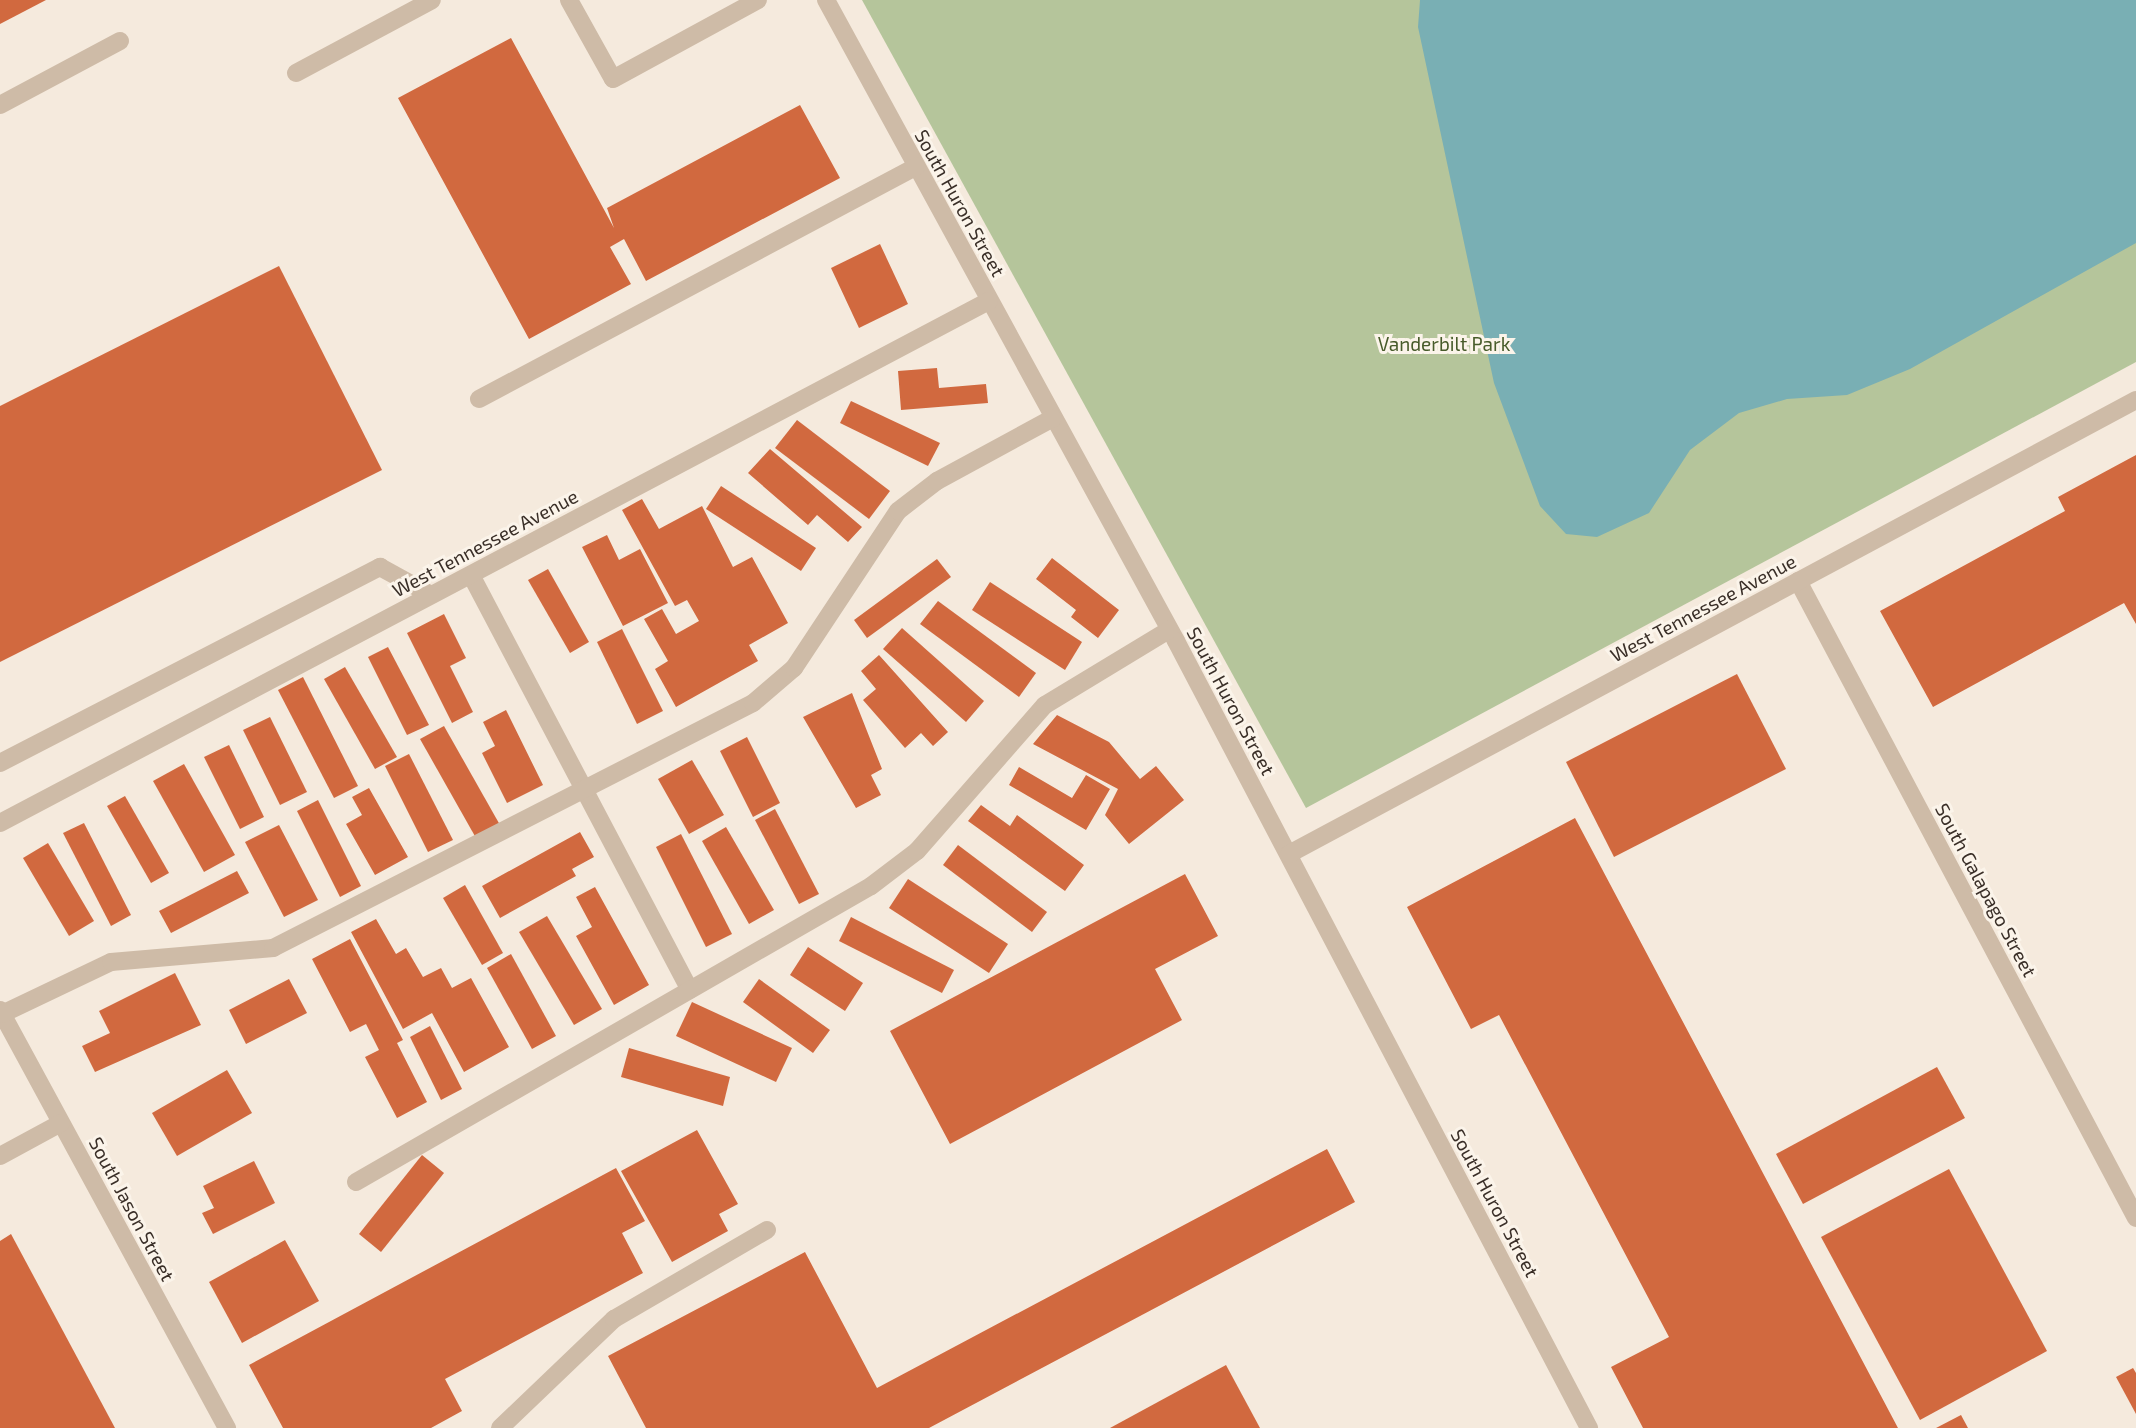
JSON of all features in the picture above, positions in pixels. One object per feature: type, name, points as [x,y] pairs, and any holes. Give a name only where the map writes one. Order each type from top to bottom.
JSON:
[{"type":"street","points":[[296,73],[432,0]]},
{"type":"street","points":[[569,0],[613,79],[758,0]]},
{"type":"street","name":"South Huron Street","points":[[826,0],[1169,629],[1590,1428]]},
{"type":"street","points":[[0,105],[120,41]]},
{"type":"street","points":[[479,399],[916,167]]},
{"type":"street","name":"West Tennessee Avenue","points":[[0,823],[989,301]]},
{"type":"street","name":"West Tennessee Avenue","points":[[1289,854],[2136,400]]},
{"type":"street","points":[[1,1012],[111,962],[272,948],[753,704],[794,668],[898,511],[937,481],[1054,418]]},
{"type":"street","points":[[0,763],[380,567],[431,595]]},
{"type":"street","points":[[471,575],[690,990]]},
{"type":"street","name":"South Galapago Street","points":[[1798,581],[2136,1218]]},
{"type":"street","points":[[356,1182],[871,886],[917,851],[1045,705],[1169,629]]},
{"type":"street","name":"South Jason Street","points":[[1,1012],[227,1428]]},
{"type":"street","points":[[0,1156],[61,1123]]},
{"type":"street","points":[[500,1428],[614,1319],[767,1230]]},
{"type":"green space","name":"Vanderbilt Park","points":[[862,0],[2136,0],[2136,362],[1306,808]]},
{"type":"water","points":[[1420,0],[2136,0],[2136,243],[1910,369],[1847,395],[1787,399],[1739,413],[1690,450],[1649,513],[1597,537],[1566,534],[1540,506],[1494,383],[1418,27]]},
{"type":"building","points":[[0,0],[46,0],[0,24]]},
{"type":"building","points":[[511,38],[614,228],[607,208],[800,105],[840,178],[646,281],[624,239],[610,247],[631,284],[529,339],[398,98]]},
{"type":"building","points":[[880,244],[908,304],[859,328],[831,268]]},
{"type":"building","points":[[279,266],[382,470],[0,662],[0,406]]},
{"type":"building","points":[[937,368],[939,388],[986,384],[988,403],[901,410],[898,371]]},
{"type":"building","points":[[851,401],[940,443],[928,466],[840,423]]},
{"type":"building","points":[[797,420],[890,491],[869,519],[775,448]]},
{"type":"building","points":[[770,449],[862,527],[848,542],[817,515],[808,525],[748,473]]},
{"type":"building","points":[[2136,455],[2136,624],[2124,603],[1933,707],[1880,611],[2065,511],[2058,497]]},
{"type":"building","points":[[721,486],[816,548],[801,571],[706,509]]},
{"type":"building","points":[[642,499],[659,529],[702,506],[733,567],[752,557],[788,623],[749,645],[758,661],[676,707],[655,669],[668,661],[644,619],[662,609],[676,634],[699,621],[687,600],[675,606],[622,510]]},
{"type":"building","points":[[607,535],[619,560],[640,549],[668,603],[623,626],[582,547]]},
{"type":"building","points":[[1052,558],[1119,610],[1098,638],[1071,617],[1076,610],[1036,579]]},
{"type":"building","points":[[937,559],[951,577],[867,638],[854,620]]},
{"type":"building","points":[[548,569],[589,642],[570,653],[528,580]]},
{"type":"building","points":[[990,582],[1082,642],[1065,670],[972,610]]},
{"type":"building","points":[[938,601],[1036,673],[1019,697],[920,624]]},
{"type":"building","points":[[444,614],[466,658],[450,666],[473,712],[452,723],[407,633]]},
{"type":"building","points":[[902,628],[984,701],[966,722],[883,649]]},
{"type":"building","points":[[622,629],[663,711],[637,724],[597,642]]},
{"type":"building","points":[[388,647],[429,725],[407,735],[368,657]]},
{"type":"building","points":[[879,655],[948,732],[933,746],[921,733],[905,748],[863,700],[876,689],[861,671]]},
{"type":"building","points":[[345,667],[397,757],[375,769],[324,679]]},
{"type":"building","points":[[1737,674],[1786,769],[1614,857],[1566,762]]},
{"type":"building","points":[[303,677],[358,786],[334,798],[278,690]]},
{"type":"building","points":[[852,693],[882,769],[871,775],[881,795],[856,808],[803,717]]},
{"type":"building","points":[[506,710],[543,785],[507,803],[482,753],[495,746],[483,722]]},
{"type":"building","points":[[1057,715],[1109,742],[1140,779],[1156,766],[1184,800],[1129,844],[1105,815],[1118,789],[1033,744]]},
{"type":"building","points":[[270,717],[307,792],[280,805],[243,730]]},
{"type":"building","points":[[444,726],[500,825],[476,838],[420,739]]},
{"type":"building","points":[[747,737],[780,803],[753,817],[720,751]]},
{"type":"building","points":[[229,745],[264,817],[240,829],[204,757]]},
{"type":"building","points":[[409,754],[453,840],[428,852],[385,766]]},
{"type":"building","points":[[692,760],[724,815],[689,834],[658,779]]},
{"type":"building","points":[[184,764],[235,855],[204,872],[153,781]]},
{"type":"building","points":[[1019,767],[1072,798],[1086,775],[1110,789],[1086,830],[1009,785]]},
{"type":"building","points":[[369,788],[408,857],[375,875],[346,824],[362,815],[352,797]]},
{"type":"building","points":[[125,796],[169,873],[151,883],[107,806]]},
{"type":"building","points":[[318,800],[361,886],[340,897],[297,811]]},
{"type":"building","points":[[981,805],[1010,826],[1017,815],[1084,865],[1065,891],[968,821]]},
{"type":"building","points":[[775,809],[819,894],[799,904],[755,820]]},
{"type":"building","points":[[1575,818],[1898,1428],[1643,1428],[1611,1367],[1669,1337],[1499,1015],[1471,1029],[1407,907]]},
{"type":"building","points":[[84,823],[131,915],[111,926],[63,833]]},
{"type":"building","points":[[279,825],[318,900],[284,917],[245,842]]},
{"type":"building","points":[[726,827],[774,910],[749,924],[702,841]]},
{"type":"building","points":[[580,832],[594,857],[572,869],[576,876],[500,918],[482,886]]},
{"type":"building","points":[[681,834],[732,934],[706,947],[656,847]]},
{"type":"building","points":[[48,843],[94,921],[69,936],[23,858]]},
{"type":"building","points":[[958,845],[1047,912],[1032,932],[943,865]]},
{"type":"building","points":[[237,871],[249,893],[171,933],[159,911]]},
{"type":"building","points":[[1185,874],[1218,936],[1155,969],[1182,1020],[950,1144],[890,1031]]},
{"type":"building","points":[[908,879],[1008,944],[989,973],[889,908]]},
{"type":"building","points":[[465,885],[503,953],[482,965],[443,898]]},
{"type":"building","points":[[595,887],[649,985],[614,1005],[576,936],[592,927],[576,897]]},
{"type":"building","points":[[547,916],[602,1009],[574,1025],[519,932]]},
{"type":"building","points":[[851,917],[954,970],[942,993],[839,941]]},
{"type":"building","points":[[376,919],[396,954],[406,948],[423,977],[441,968],[452,988],[471,978],[509,1047],[464,1072],[432,1013],[403,1029],[351,932]]},
{"type":"building","points":[[350,939],[403,1040],[397,1043],[427,1102],[397,1118],[365,1057],[379,1050],[366,1024],[350,1032],[312,959]]},
{"type":"building","points":[[808,947],[863,983],[845,1011],[790,975]]},
{"type":"building","points":[[511,954],[556,1036],[532,1049],[487,968]]},
{"type":"building","points":[[175,973],[201,1025],[95,1072],[82,1046],[110,1033],[99,1011]]},
{"type":"building","points":[[289,979],[307,1013],[246,1044],[229,1010]]},
{"type":"building","points":[[759,979],[830,1030],[813,1053],[743,1002]]},
{"type":"building","points":[[692,1002],[792,1048],[776,1082],[676,1036]]},
{"type":"building","points":[[430,1026],[462,1089],[441,1100],[410,1037]]},
{"type":"building","points":[[629,1048],[730,1077],[723,1106],[621,1077]]},
{"type":"building","points":[[1937,1067],[1965,1118],[1803,1204],[1776,1154]]},
{"type":"building","points":[[227,1070],[252,1113],[177,1156],[152,1113]]},
{"type":"building","points":[[697,1130],[738,1204],[719,1214],[728,1231],[672,1262],[621,1171]]},
{"type":"building","points":[[1327,1149],[1355,1202],[929,1428],[646,1428],[608,1356],[805,1252],[877,1388]]},
{"type":"building","points":[[422,1155],[444,1173],[381,1252],[359,1234]]},
{"type":"building","points":[[254,1161],[275,1203],[213,1234],[202,1213],[214,1208],[203,1186]]},
{"type":"building","points":[[616,1168],[645,1221],[622,1233],[643,1273],[445,1379],[462,1411],[431,1428],[283,1428],[249,1365]]},
{"type":"building","points":[[1949,1169],[2047,1351],[1920,1420],[1821,1237]]},
{"type":"building","points":[[11,1234],[115,1428],[0,1428],[0,1241]]},
{"type":"building","points":[[285,1240],[319,1301],[242,1343],[209,1282]]},
{"type":"building","points":[[1226,1365],[1260,1428],[1110,1428]]},
{"type":"building","points":[[2133,1368],[2136,1373],[2136,1414],[2116,1377]]},
{"type":"building","points":[[1961,1415],[1968,1428],[1936,1428]]}]
